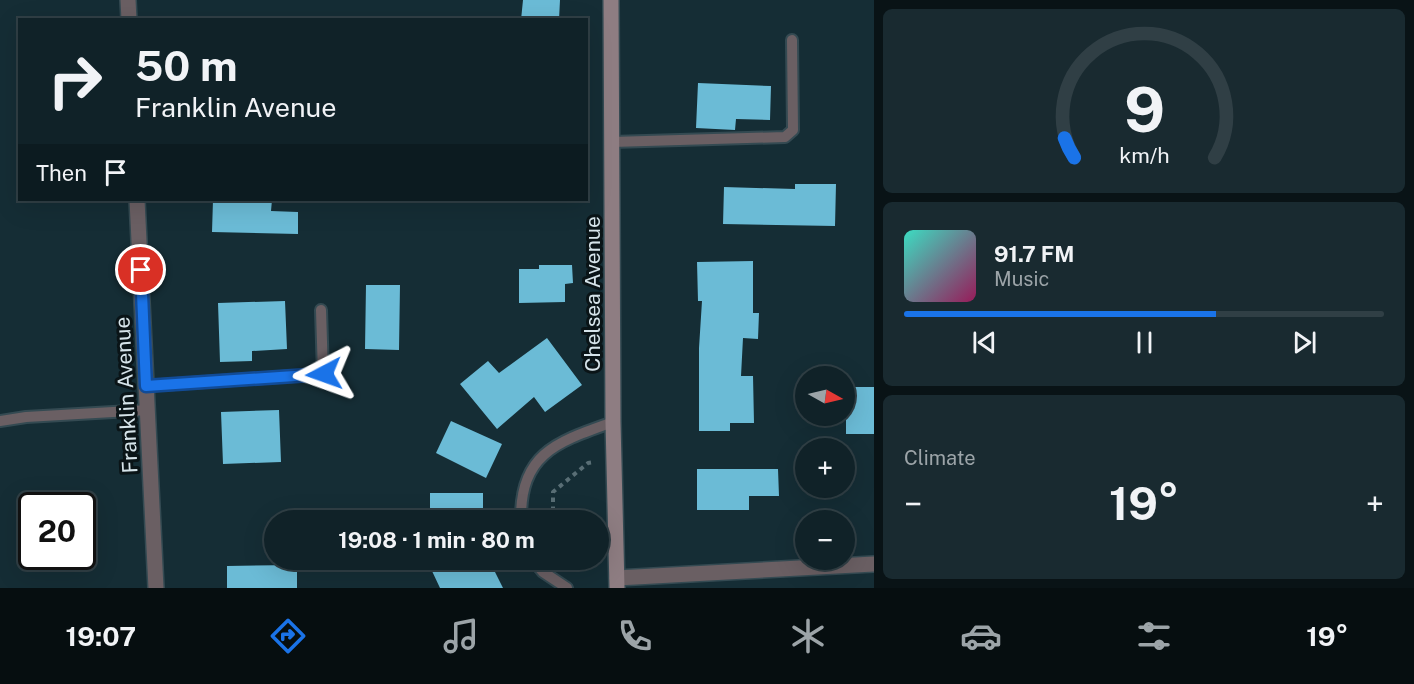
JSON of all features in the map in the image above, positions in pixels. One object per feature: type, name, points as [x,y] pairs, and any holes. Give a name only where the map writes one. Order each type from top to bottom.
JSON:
[{"type":"street","points":[[128,0],[129,18]]},
{"type":"street","name":"Chelsea Avenue","points":[[611,0],[613,422],[617,583]]},
{"type":"street","name":"Franklin Avenue","points":[[137,201],[156,588]]},
{"type":"street","points":[[617,583],[874,564]]},
{"type":"lane","points":[[612,142],[785,137],[790,135],[793,130],[792,40]]},
{"type":"lane","points":[[146,386],[324,374],[321,310]]},
{"type":"lane","points":[[0,421],[26,417],[148,410]]},
{"type":"lane","points":[[521,510],[521,496],[528,474],[535,464],[565,439],[613,422]]},
{"type":"lane","points":[[541,570],[567,588]]},
{"type":"path","points":[[553,510],[553,492],[588,463],[595,462]]},
{"type":"building","points":[[523,0],[560,0],[559,18],[521,18]]},
{"type":"building","points":[[698,83],[771,86],[770,120],[736,119],[735,130],[696,128]]},
{"type":"building","points":[[795,184],[836,184],[835,226],[723,224],[724,187],[795,189]]},
{"type":"building","points":[[213,201],[272,201],[271,211],[298,212],[298,234],[212,232]]},
{"type":"building","points":[[753,261],[753,313],[759,313],[758,339],[743,338],[741,376],[753,376],[754,423],[730,423],[730,431],[699,431],[699,348],[702,301],[698,301],[697,262]]},
{"type":"building","points":[[539,265],[572,265],[573,283],[565,284],[565,302],[519,303],[519,269],[539,269]]},
{"type":"building","points":[[366,285],[400,285],[399,350],[365,349]]},
{"type":"building","points":[[285,301],[287,349],[252,351],[252,361],[220,362],[218,303]]},
{"type":"building","points":[[547,338],[582,385],[545,412],[534,397],[497,429],[460,384],[488,361],[499,373]]},
{"type":"building","points":[[855,387],[874,387],[874,434],[846,434],[846,426],[855,426]]},
{"type":"building","points":[[279,410],[281,462],[223,464],[221,412]]},
{"type":"building","points":[[451,421],[502,444],[486,478],[436,453]]},
{"type":"building","points":[[697,469],[778,469],[779,496],[749,496],[749,510],[697,510]]},
{"type":"building","points":[[430,493],[483,493],[483,510],[430,510]]},
{"type":"building","points":[[264,565],[264,570],[297,570],[297,588],[227,588],[227,566]]},
{"type":"building","points":[[494,570],[503,588],[440,588],[432,571]]},
{"type":"route","points":[[141,270],[146,386],[324,374]]}]
